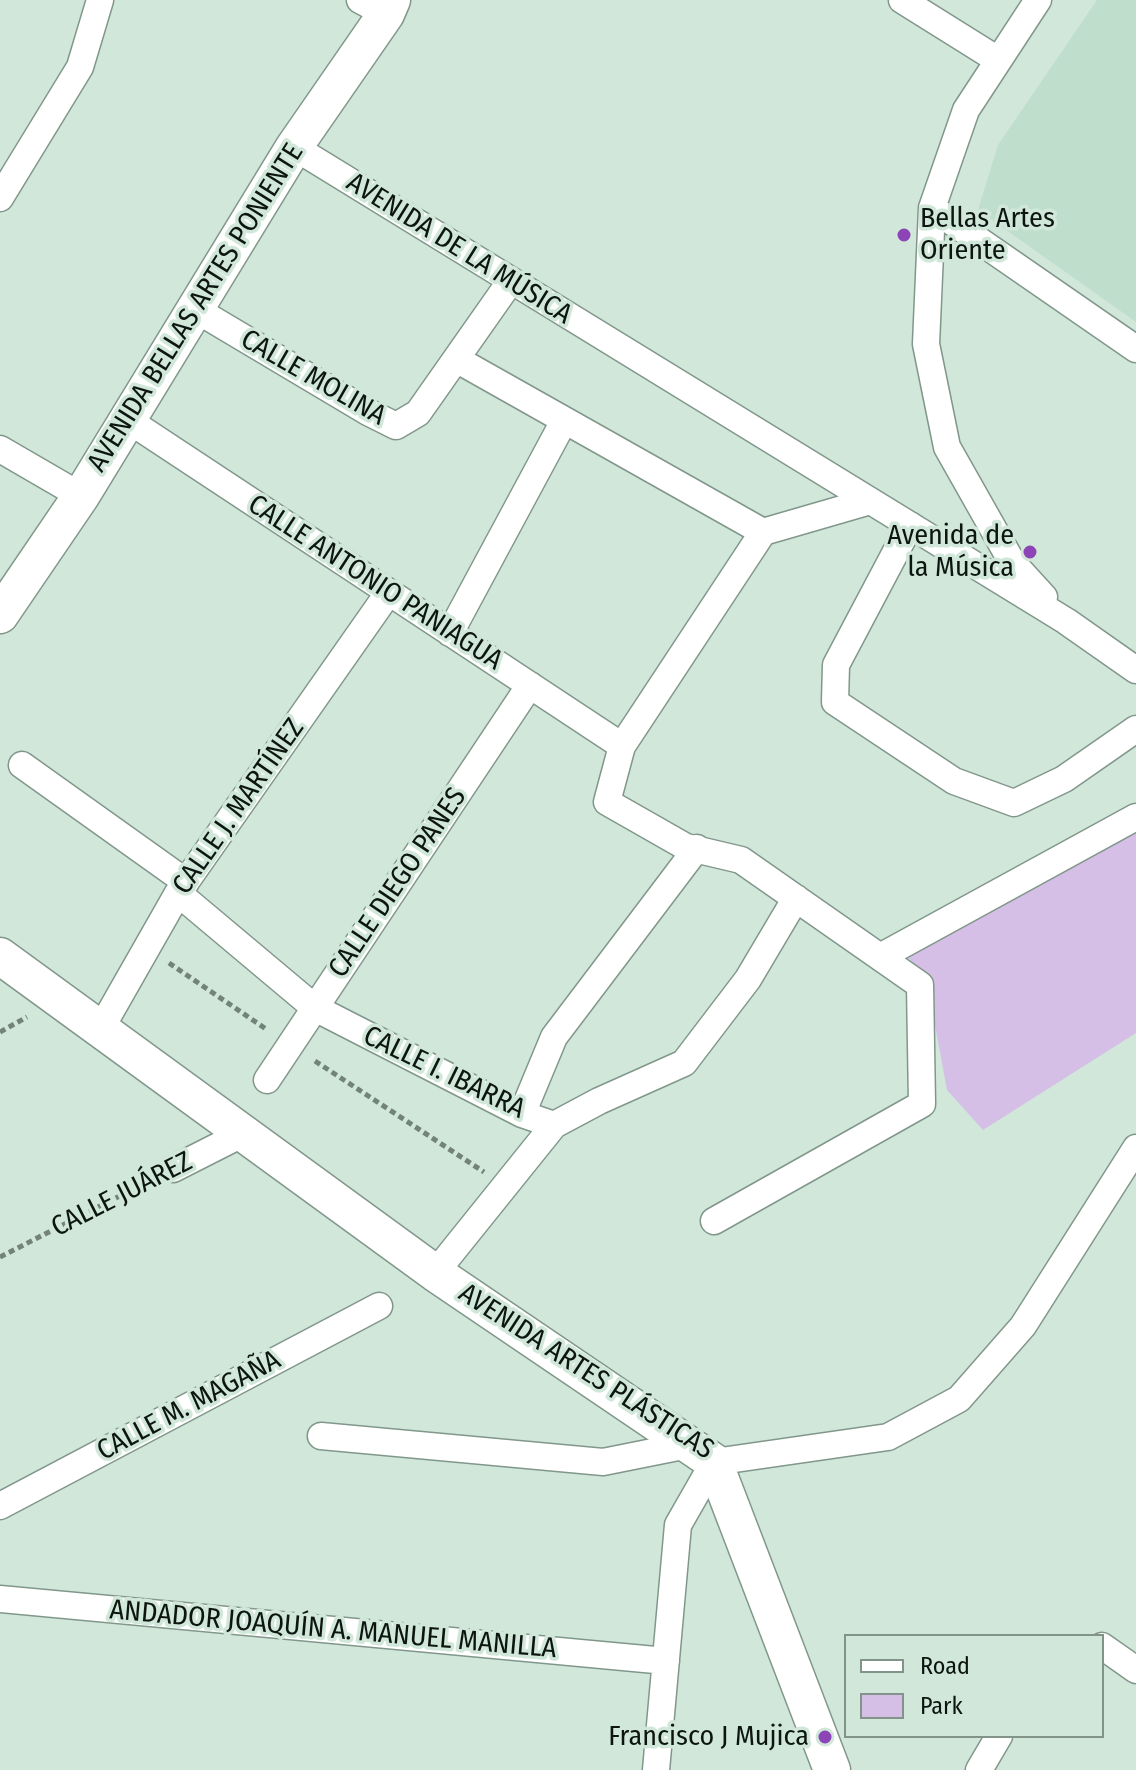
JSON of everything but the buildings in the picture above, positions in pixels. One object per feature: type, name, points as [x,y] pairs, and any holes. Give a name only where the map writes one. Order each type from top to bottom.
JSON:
[{"type":"street","points":[[0,198],[80,67],[100,0]]},
{"type":"street","points":[[902,0],[998,60]]},
{"type":"street","points":[[1038,0],[966,110],[932,208],[926,344],[947,447],[1012,562],[1066,621]]},
{"type":"street","name":"AVENIDA BELLAS ARTES PONIENTE","points":[[0,615],[81,496],[379,5]]},
{"type":"street","name":"AVENIDA DE LA MÚSICA","points":[[294,147],[1066,621],[1136,670]]},
{"type":"street","points":[[932,208],[1136,349]]},
{"type":"street","name":"CALLE MOLINA","points":[[195,309],[396,426],[418,413],[510,282]]},
{"type":"street","points":[[456,359],[763,532]]},
{"type":"street","name":"CALLE ANTONIO PANIAGUA","points":[[128,420],[622,746]]},
{"type":"street","points":[[450,633],[564,421]]},
{"type":"street","points":[[0,449],[81,496]]},
{"type":"street","points":[[714,1221],[922,1104],[920,985],[741,860],[691,848],[607,802],[622,746],[763,532],[870,501]]},
{"type":"street","points":[[910,525],[836,665],[835,702],[954,781],[1014,803],[1064,779],[1136,729]]},
{"type":"street","name":"CALLE J. MARTÍNEZ","points":[[100,1030],[182,887],[389,592]]},
{"type":"street","name":"CALLE DIEGO PANES","points":[[267,1080],[530,685]]},
{"type":"street","name":"CALLE I. IBARRA","points":[[22,765],[182,887],[315,1008],[522,1114],[554,1125],[684,1063],[748,979],[796,898]]},
{"type":"street","points":[[880,957],[1136,817]]},
{"type":"street","points":[[522,1114],[554,1037],[691,848]]},
{"type":"street","name":"AVENIDA ARTES PLÁSTICAS","points":[[0,956],[435,1273],[701,1454],[888,1437],[959,1399],[1023,1326],[1136,1148]]},
{"type":"street","points":[[435,1273],[554,1125]]},
{"type":"street","name":"CALLE JUÁREZ","points":[[173,1169],[244,1133]]},
{"type":"street","name":"CALLE M. MAGAÑA","points":[[0,1506],[379,1306]]},
{"type":"street","points":[[321,1436],[603,1462],[701,1454]]},
{"type":"street","points":[[656,1770],[678,1525],[701,1454]]},
{"type":"street","points":[[701,1454],[832,1770]]},
{"type":"street","name":"ANDADOR JOAQUÍN A. MANUEL MANILLA","points":[[0,1599],[666,1661]]},
{"type":"street","points":[[1104,1647],[1136,1670]]},
{"type":"street","points":[[979,1770],[998,1738]]},
{"type":"path","points":[[147,948],[504,1186]]},
{"type":"path","name":"CALLE JUÁREZ","points":[[0,1257],[173,1169]]},
{"type":"shaded area","points":[[1097,0],[1136,0],[1136,322],[978,210],[998,145]]},
{"type":"green space","points":[[1136,831],[1136,1033],[983,1130],[947,1090],[927,982],[904,952]]},
{"type":"place","name":"Bellas Artes Oriente","points":[[904,235]]},
{"type":"place","name":"Avenida de la Música","points":[[1030,552]]},
{"type":"place","name":"Francisco J Mujica","points":[[825,1737]]}]
